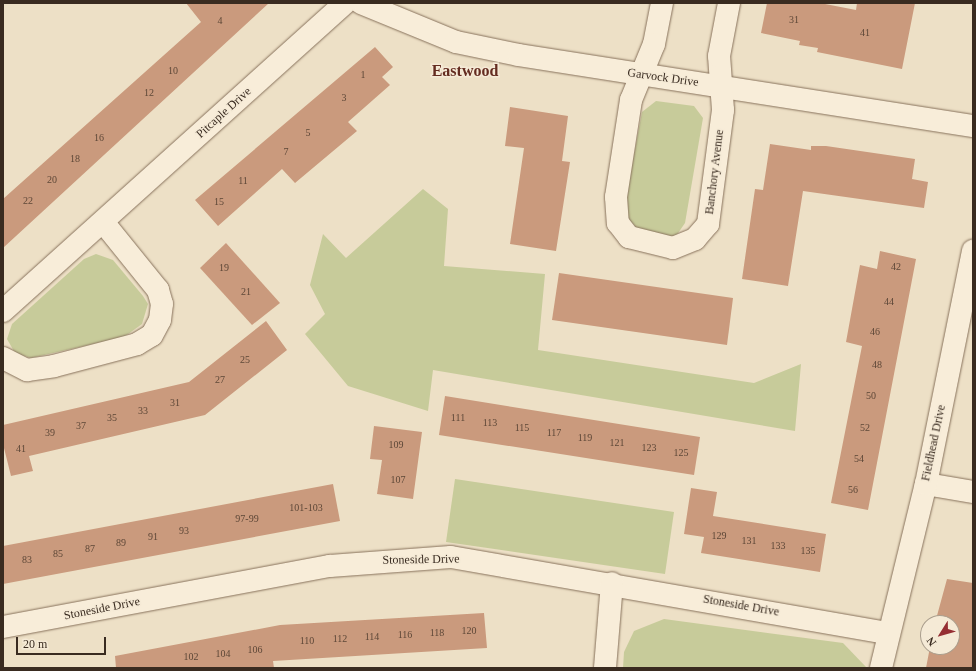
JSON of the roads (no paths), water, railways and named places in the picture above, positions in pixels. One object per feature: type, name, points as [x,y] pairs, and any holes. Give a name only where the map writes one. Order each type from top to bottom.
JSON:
[{"type":"street","name":"Pitcaple Drive","points":[[3,311],[104,224],[345,3]]},
{"type":"street","name":"Garvock Drive","points":[[361,3],[456,42],[640,76],[721,86],[973,126]]},
{"type":"street","name":"Banchory Avenue","points":[[662,3],[654,44],[631,100],[616,197],[618,223],[629,237],[650,245],[673,248],[695,239],[708,224],[723,110],[719,56],[729,3]]},
{"type":"street","points":[[3,358],[27,370],[54,366],[137,344],[152,335],[160,320],[162,304],[158,290],[104,224]]},
{"type":"street","name":"Fieldhead Drive","points":[[881,668],[887,633],[926,484],[973,250]]},
{"type":"street","points":[[926,484],[973,492]]},
{"type":"street","name":"Stoneside Drive","points":[[3,627],[330,566],[388,560],[451,557],[612,583],[887,633]]},
{"type":"street","points":[[605,668],[612,583]]},
{"type":"district","name":"Eastwood","points":[[465,71]]}]
